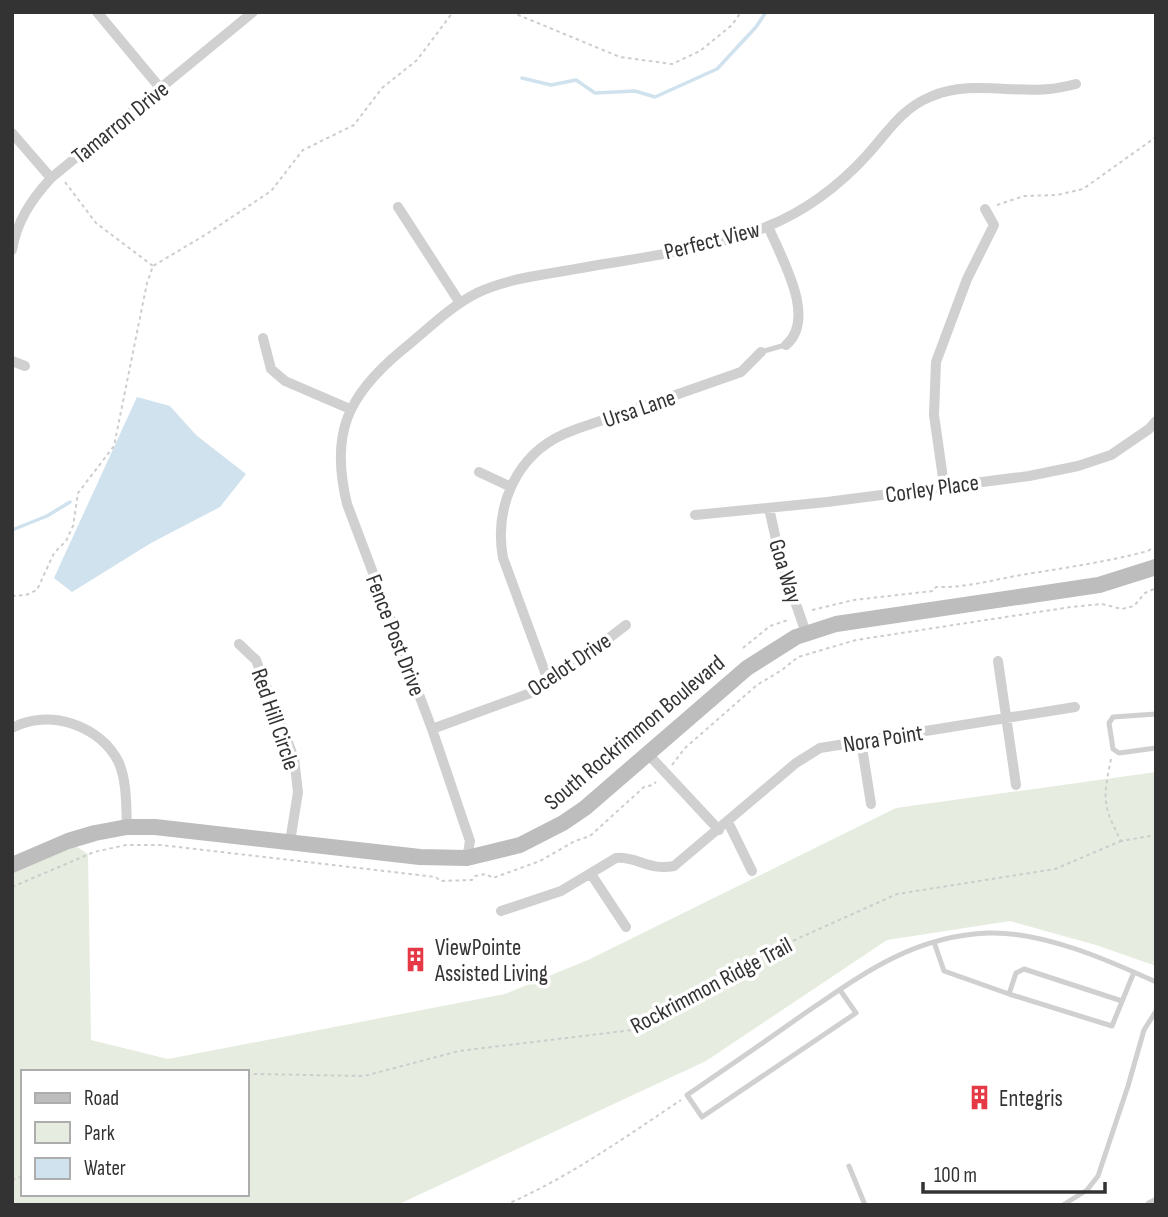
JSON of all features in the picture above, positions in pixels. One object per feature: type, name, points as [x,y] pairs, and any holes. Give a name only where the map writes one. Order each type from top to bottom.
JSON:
[{"type":"main road","name":"South Rockrimmon Boulevard","points":[[12,865],[68,841],[127,827],[181,828],[420,857],[467,858],[520,845],[563,823],[648,754],[747,667],[779,646],[806,633],[836,624],[1099,585],[1156,567]]},
{"type":"street","points":[[97,12],[160,89]]},
{"type":"street","name":"Tamarron Drive","points":[[12,250],[23,213],[33,197],[54,175],[253,12]]},
{"type":"street","name":"Perfect View","points":[[350,409],[374,375],[460,303],[478,293],[512,280],[727,241],[796,214],[837,185],[871,151],[898,117],[928,97],[969,88],[1049,89],[1076,84]]},
{"type":"street","points":[[12,133],[54,175]]},
{"type":"street","points":[[398,207],[460,303]]},
{"type":"street","points":[[944,485],[934,415],[936,362],[967,279],[994,225],[985,209]]},
{"type":"street","points":[[768,226],[798,300],[797,330],[783,346]]},
{"type":"street","points":[[263,338],[271,369],[285,381],[350,409]]},
{"type":"street","name":"Ursa Lane","points":[[549,683],[503,558],[499,540],[499,522],[511,487],[531,457],[563,435],[741,372],[761,352]]},
{"type":"street","points":[[12,361],[24,366]]},
{"type":"street","name":"Fence Post Drive","points":[[350,409],[340,461],[347,504],[432,729],[470,841],[467,858]]},
{"type":"street","name":"Corley Place","points":[[695,515],[827,502],[1028,476],[1078,466],[1111,455],[1149,429],[1156,421]]},
{"type":"street","points":[[479,472],[511,487]]},
{"type":"street","name":"Goa Way","points":[[769,508],[780,558],[806,633]]},
{"type":"street","name":"Ocelot Drive","points":[[432,729],[536,691],[626,625]]},
{"type":"street","name":"Red Hill Circle","points":[[239,644],[256,660],[294,758],[298,792],[290,842]]},
{"type":"street","points":[[998,662],[1016,785]]},
{"type":"street","name":"Nora Point","points":[[501,911],[561,891],[617,858],[625,857],[655,868],[674,866],[806,755],[820,748],[1074,707]]},
{"type":"street","points":[[12,728],[28,715],[66,722],[83,728],[108,748],[118,762],[124,779],[127,827]]},
{"type":"street","points":[[861,741],[871,804]]},
{"type":"street","points":[[648,754],[664,773],[723,826],[752,871]]},
{"type":"street","points":[[591,874],[626,927]]},
{"type":"street","points":[[1150,1205],[1156,1202]]},
{"type":"lane","name":"Ursa Lane","points":[[761,352],[783,346]]},
{"type":"lane","points":[[1156,714],[1113,717],[1109,723],[1113,748],[1119,752],[1156,748]]},
{"type":"lane","points":[[840,990],[856,1013],[702,1118],[687,1095],[840,990],[873,968],[917,947],[988,933],[1012,934],[1079,951],[1156,982]]},
{"type":"lane","points":[[934,942],[944,971],[1112,1026],[1134,972]]},
{"type":"lane","points":[[1009,994],[1016,973],[1024,969],[1122,1001]]},
{"type":"lane","points":[[1063,1205],[1087,1191],[1098,1176],[1144,1030],[1156,1011]]},
{"type":"lane","points":[[849,1166],[865,1205]]},
{"type":"path","points":[[12,596],[26,595],[37,590],[54,553],[66,541],[73,526],[78,494],[114,446],[147,283],[153,266],[271,191],[303,150],[354,125],[382,88],[417,60],[453,12]]},
{"type":"path","points":[[511,12],[620,57],[672,64],[699,51],[732,25],[741,12]]},
{"type":"path","points":[[985,209],[1024,196],[1058,195],[1083,189],[1156,137]]},
{"type":"path","points":[[54,175],[96,223],[153,266]]},
{"type":"path","points":[[743,648],[770,626],[803,613],[854,600],[933,591],[936,587],[961,588],[1088,566],[1148,551],[1156,546]]},
{"type":"path","points":[[12,887],[94,852],[126,845],[189,848],[436,877],[440,881],[471,880],[475,876],[486,874],[493,878],[540,861],[575,841],[590,836],[644,787],[653,785],[685,748],[757,685],[798,657],[856,640],[1071,607],[1102,604],[1122,609],[1134,606],[1145,593],[1156,588]]},
{"type":"path","points":[[1113,748],[1103,797],[1121,841]]},
{"type":"path","name":"Rockrimmon Ridge Trail","points":[[248,1076],[363,1076],[459,1051],[632,1030],[777,948],[897,894],[1055,869],[1121,841],[1156,835]]},
{"type":"path","points":[[505,1205],[583,1166],[687,1095]]},
{"type":"green space","points":[[1156,772],[1156,966],[1096,945],[1010,921],[887,940],[706,1061],[397,1205],[12,1205],[12,865],[68,841],[88,854],[91,1040],[168,1059],[505,994],[588,960],[896,808]]},
{"type":"water","points":[[137,397],[170,406],[196,435],[246,474],[220,507],[151,543],[72,592],[54,578]]},
{"type":"waterway","points":[[522,78],[551,85],[576,80],[595,93],[635,91],[655,97],[717,69],[756,27],[766,12]]},
{"type":"waterway","points":[[12,530],[47,516],[70,502]]},
{"type":"place","name":"ViewPointe Assisted Living","points":[[415,960]]},
{"type":"place","name":"Entegris","points":[[979,1098]]}]
